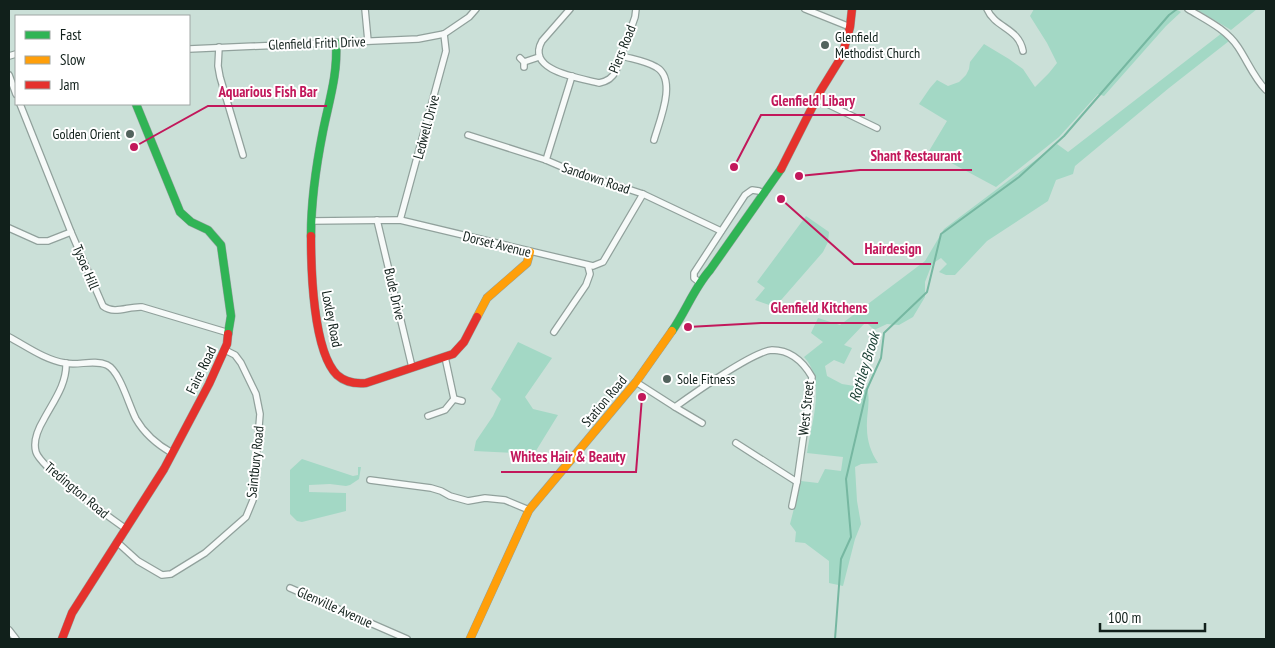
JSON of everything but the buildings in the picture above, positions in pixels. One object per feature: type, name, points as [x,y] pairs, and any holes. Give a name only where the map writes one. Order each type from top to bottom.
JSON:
[{"type":"street","points":[[365,9],[368,42]]},
{"type":"street","points":[[444,34],[469,17],[476,9]]},
{"type":"street","points":[[523,62],[539,56],[539,46],[542,41],[570,9]]},
{"type":"street","name":"Piers Road","points":[[539,56],[548,68],[599,83],[606,82],[612,78],[622,56],[636,9]]},
{"type":"street","points":[[805,9],[850,27]]},
{"type":"street","name":"Station Road","points":[[470,639],[529,510],[636,382],[682,316],[699,282],[785,163],[817,99],[842,56],[850,27],[852,9]]},
{"type":"street","points":[[986,9],[995,21],[1019,39],[1023,51]]},
{"type":"street","points":[[1188,9],[1219,27],[1228,36],[1238,47],[1253,75],[1266,90]]},
{"type":"street","name":"Glenfield Frith Drive","points":[[190,49],[368,42],[418,39],[444,34]]},
{"type":"street","name":"Ledwell Drive","points":[[400,220],[446,51],[444,34]]},
{"type":"street","name":"Loxley Road","points":[[336,43],[337,63],[321,148],[311,221],[310,246],[319,332],[331,368],[342,379],[359,383],[453,354],[464,342],[487,298],[527,263],[530,252]]},
{"type":"street","points":[[220,47],[218,66],[220,76],[243,155]]},
{"type":"street","points":[[622,56],[656,67],[662,72],[666,81],[667,91],[654,140]]},
{"type":"street","points":[[9,75],[15,91]]},
{"type":"street","points":[[546,160],[572,76]]},
{"type":"street","points":[[817,99],[877,128]]},
{"type":"street","name":"Tysoe Hill","points":[[20,105],[102,306],[108,310],[118,311],[132,306],[142,307],[229,332]]},
{"type":"street","name":"Faire Road","points":[[62,639],[72,613],[172,453],[209,384],[225,350],[229,332],[231,316],[221,245],[208,230],[191,222],[180,212],[136,105]]},
{"type":"street","name":"Sandown Road","points":[[468,135],[643,194],[721,231]]},
{"type":"street","name":"Station Road","points":[[699,282],[694,278],[694,273],[748,191],[755,190],[764,194]]},
{"type":"street","points":[[554,332],[586,285],[590,274],[588,266],[597,266],[604,262],[643,194]]},
{"type":"street","name":"Bude Drive","points":[[377,220],[412,367]]},
{"type":"street","name":"Dorset Avenue","points":[[311,221],[400,220],[588,266]]},
{"type":"street","points":[[9,228],[38,241],[48,241],[71,232]]},
{"type":"street","points":[[9,337],[66,364],[92,362],[107,365],[114,371],[137,421],[162,447],[172,453]]},
{"type":"street","name":"Saintbury Road","points":[[117,542],[138,561],[162,575],[171,574],[205,552],[246,517],[253,500],[260,414],[256,394],[241,363],[235,355],[225,350]]},
{"type":"street","name":"West Street","points":[[675,406],[762,353],[772,350],[799,359],[812,377],[792,506]]},
{"type":"street","points":[[444,357],[454,399]]},
{"type":"street","name":"Tredington Road","points":[[66,364],[63,384],[41,424],[35,450],[38,458],[64,481],[126,529]]},
{"type":"street","points":[[636,382],[702,423]]},
{"type":"street","points":[[454,399],[462,401]]},
{"type":"street","points":[[428,416],[444,410],[454,399]]},
{"type":"street","points":[[736,443],[797,482]]},
{"type":"street","points":[[370,480],[431,488],[468,501],[486,498],[505,500],[529,510]]},
{"type":"street","name":"Glenville Avenue","points":[[290,588],[407,639]]},
{"type":"street","points":[[9,630],[16,639]]},
{"type":"green space","points":[[1034,9],[1176,9],[1181,12],[1166,26],[1104,96],[1098,94],[1059,137],[996,187],[929,151],[947,121],[919,104],[937,80],[948,86],[959,82],[966,75],[970,62],[984,44],[1023,69],[1035,87],[1057,63],[1030,16]]},
{"type":"green space","points":[[1196,9],[1257,9],[1231,30]]},
{"type":"green space","points":[[1222,33],[1229,41],[1075,166],[1073,174],[1056,180],[1048,201],[987,241],[955,275],[946,275],[939,272],[947,264],[941,258],[932,264],[925,282],[925,297],[913,317],[899,325],[887,324],[874,330],[866,322],[844,345],[852,348],[844,364],[834,360],[825,366],[827,376],[842,384],[867,388],[869,398],[868,438],[871,451],[878,463],[861,464],[855,467],[857,501],[861,524],[855,539],[843,586],[829,583],[829,561],[805,543],[795,542],[796,532],[790,524],[801,481],[818,483],[825,469],[841,471],[843,457],[807,453],[816,403],[816,390],[815,378],[811,367],[804,357],[823,342],[811,333],[818,318],[840,325],[925,261],[944,229],[1057,144],[1068,152]]},
{"type":"green space","points":[[806,216],[829,232],[828,242],[823,252],[775,307],[755,300],[765,288],[757,282]]},
{"type":"green space","points":[[518,342],[552,358],[525,397],[533,409],[558,415],[534,454],[474,451],[476,441],[493,416],[501,399],[491,389]]},
{"type":"green space","points":[[302,459],[353,476],[358,475],[358,467],[361,467],[359,479],[350,485],[309,485],[309,492],[346,493],[346,511],[302,522],[297,521],[290,514],[290,470]]},
{"type":"waterway","name":"Rothley Brook","points":[[835,639],[841,559],[851,537],[846,479],[867,389],[881,358],[884,333],[927,292],[941,234],[1019,177],[1064,136],[1169,15],[1177,9]]},
{"type":"traffic: fast","points":[[311,236],[314,183],[334,77],[336,43]]},
{"type":"traffic: fast","points":[[136,105],[180,212],[191,222],[208,230],[221,245],[231,316],[228,334]]},
{"type":"traffic: fast","points":[[672,331],[699,284],[781,169]]},
{"type":"traffic: slow","points":[[477,317],[487,298],[527,263],[530,252]]},
{"type":"traffic: slow","points":[[470,639],[529,510],[636,382],[672,331]]},
{"type":"traffic: jam","points":[[781,169],[821,90],[842,56],[850,27],[852,9]]},
{"type":"traffic: jam","points":[[311,236],[313,288],[318,329],[329,363],[337,375],[347,381],[366,383],[453,354],[464,342],[477,317]]},
{"type":"traffic: jam","points":[[62,639],[72,613],[164,469],[209,384],[227,344],[228,334]]},
{"type":"place","name":"Glenfield Methodist Church","points":[[825,45]]},
{"type":"place","name":"Golden Orient","points":[[130,134]]},
{"type":"place","name":"Aquarious Fish Bar","points":[[134,147]]},
{"type":"place","name":"Glenfield Libary","points":[[734,167]]},
{"type":"place","name":"Shant Restaurant","points":[[799,176]]},
{"type":"place","name":"Hairdesign","points":[[781,199]]},
{"type":"place","name":"Glenfield Kitchens","points":[[688,327]]},
{"type":"place","name":"Sole Fitness","points":[[667,379]]},
{"type":"place","name":"Whites Hair & Beauty","points":[[642,397]]}]
